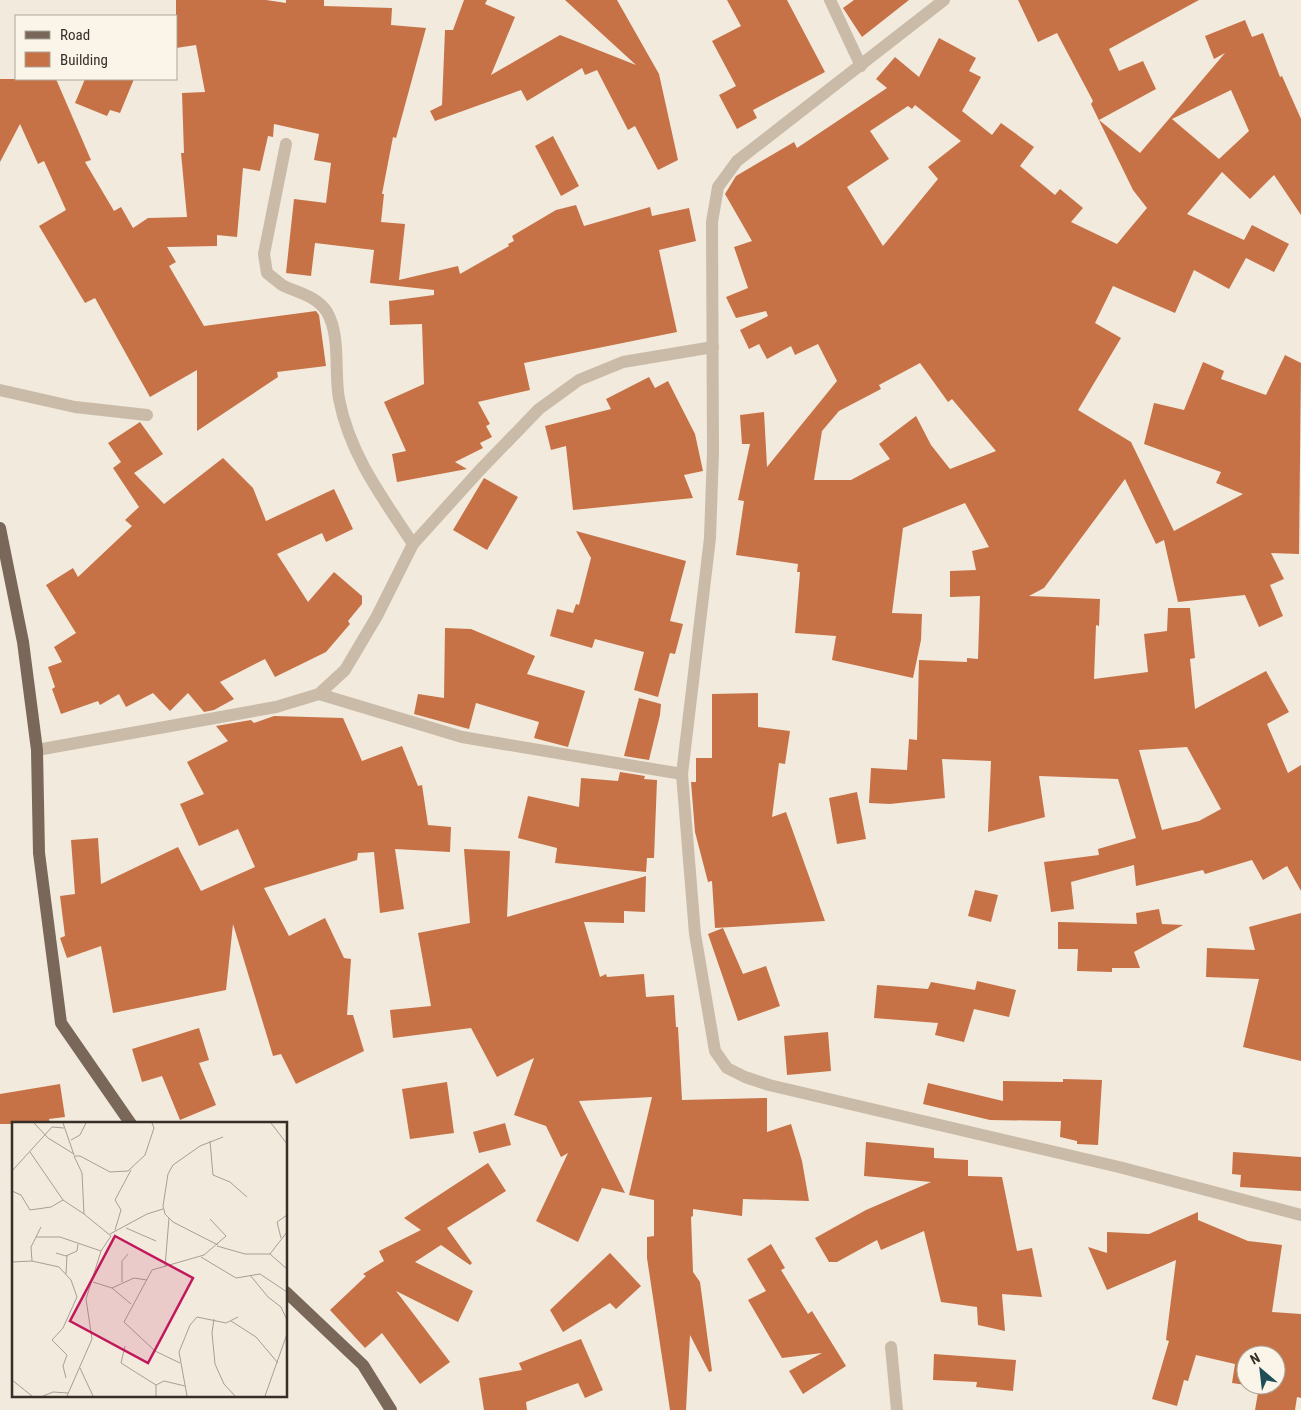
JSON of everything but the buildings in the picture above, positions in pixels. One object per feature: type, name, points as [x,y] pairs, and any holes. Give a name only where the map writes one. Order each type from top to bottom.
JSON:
[{"type":"main road","points":[[0,528],[23,642],[38,750],[39,852],[62,1023],[130,1122]]},
{"type":"main road","points":[[288,1294],[363,1364],[391,1410]]},
{"type":"street","points":[[830,0],[861,66]]},
{"type":"street","points":[[944,0],[737,161],[718,187],[712,222],[713,347],[710,538],[682,774],[694,934],[715,1051],[727,1068],[745,1077],[769,1085],[1118,1167],[1301,1215]]},
{"type":"street","points":[[286,144],[264,254],[267,273],[282,285],[312,297],[327,312],[334,330],[339,398],[351,442],[369,476],[413,544]]},
{"type":"street","points":[[38,750],[276,707],[319,694],[345,670],[377,616],[413,544],[539,409],[579,380],[623,362],[713,347]]},
{"type":"street","points":[[0,390],[75,407],[147,415]]},
{"type":"street","points":[[319,694],[462,737],[682,774]]},
{"type":"street","points":[[891,1347],[896,1410]]}]
